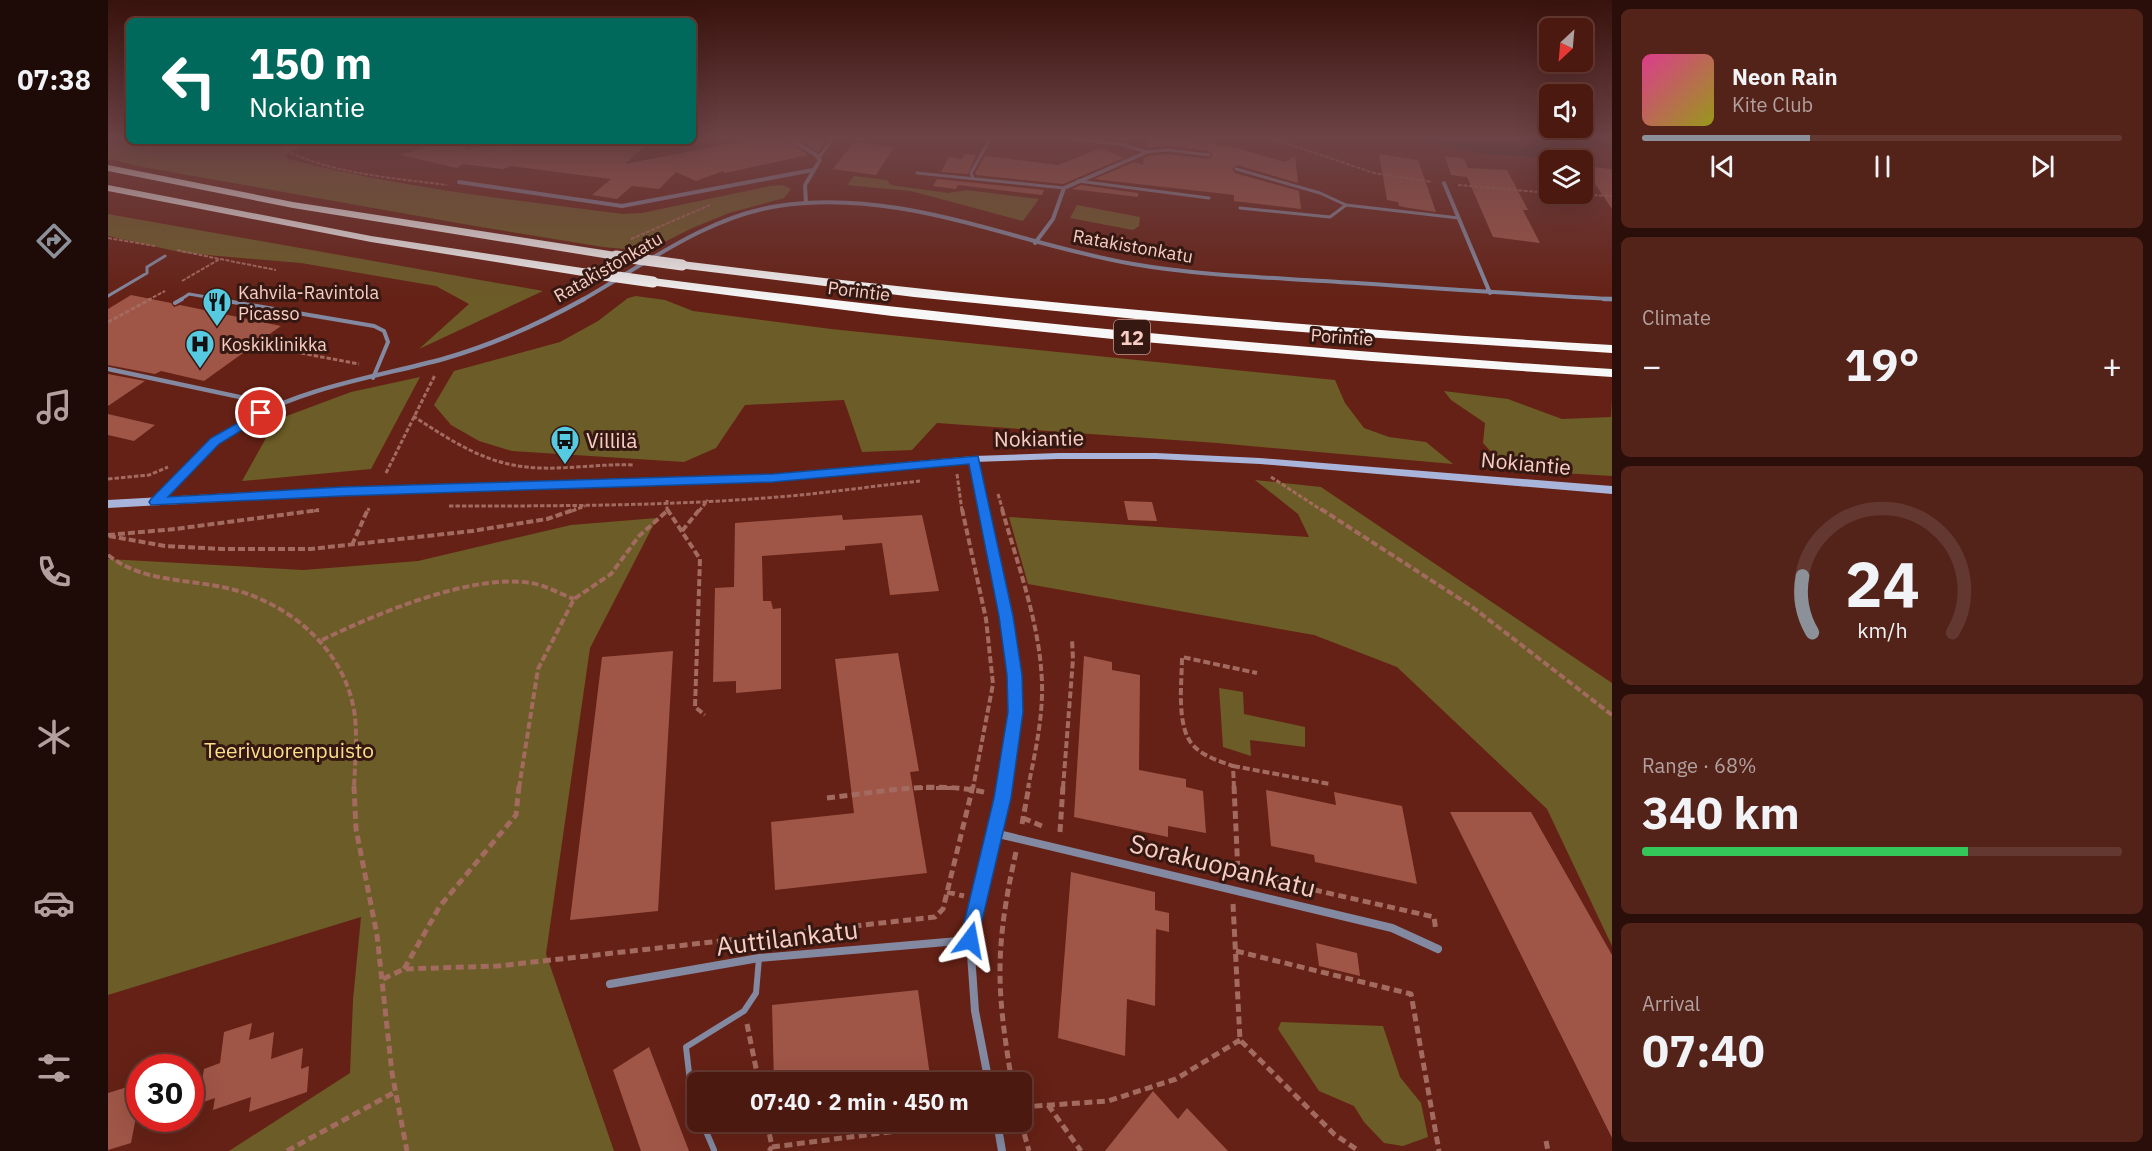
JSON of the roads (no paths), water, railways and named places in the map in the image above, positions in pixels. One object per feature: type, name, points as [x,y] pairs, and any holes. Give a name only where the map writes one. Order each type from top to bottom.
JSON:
[{"type":"highway","name":"Porintie","points":[[132,193],[371,239],[588,273],[908,315],[1262,349],[1612,373]]},
{"type":"highway","name":"Porintie","points":[[232,193],[293,205],[616,256],[805,282],[1070,310],[1270,327],[1612,349]]},
{"type":"main road","name":"Nokiantie","points":[[108,504],[354,491],[670,483],[773,478],[974,459],[1058,456],[1146,456],[1260,461],[1612,490]]},
{"type":"street","points":[[532,193],[622,206],[692,193]]},
{"type":"street","points":[[802,193],[806,202]]},
{"type":"street","points":[[1035,243],[1053,219],[1062,193]]},
{"type":"street","points":[[1448,193],[1490,293]]},
{"type":"street","name":"Ratakistonkatu","points":[[156,502],[215,441],[245,421],[277,405],[311,393],[436,362],[497,341],[548,319],[656,256],[720,222],[776,207],[806,202],[862,202],[910,208],[1035,243],[1132,264],[1203,273],[1612,299]]},
{"type":"street","points":[[108,369],[277,405]]},
{"type":"street","points":[[974,459],[1006,616],[1015,675],[1014,723],[1005,787],[970,940],[975,1011],[987,1072]]},
{"type":"street","name":"Sorakuopankatu","points":[[994,833],[1392,927],[1438,949]]},
{"type":"street","name":"Auttilankatu","points":[[610,984],[759,958],[970,940]]},
{"type":"street","points":[[999,1132],[1002,1151]]},
{"type":"lane","points":[[1168,193],[1209,198]]},
{"type":"lane","points":[[1318,193],[1346,205],[1459,218]]},
{"type":"lane","points":[[1240,208],[1330,217],[1346,205]]},
{"type":"lane","points":[[108,296],[147,273],[147,267],[165,256]]},
{"type":"lane","points":[[175,303],[189,294],[374,326],[384,331],[388,342],[373,378]]},
{"type":"lane","points":[[689,1072],[686,1047],[744,1011],[756,993],[759,958]]},
{"type":"lane","points":[[706,1132],[714,1150]]},
{"type":"place","name":"Kahvila-Ravintola Picasso","points":[[217,328]]},
{"type":"place","name":"Koskiklinikka","points":[[200,370]]},
{"type":"place","name":"Villilä","points":[[565,466]]},
{"type":"park label","name":"Teerivuorenpuisto","points":[[289,750]]}]
